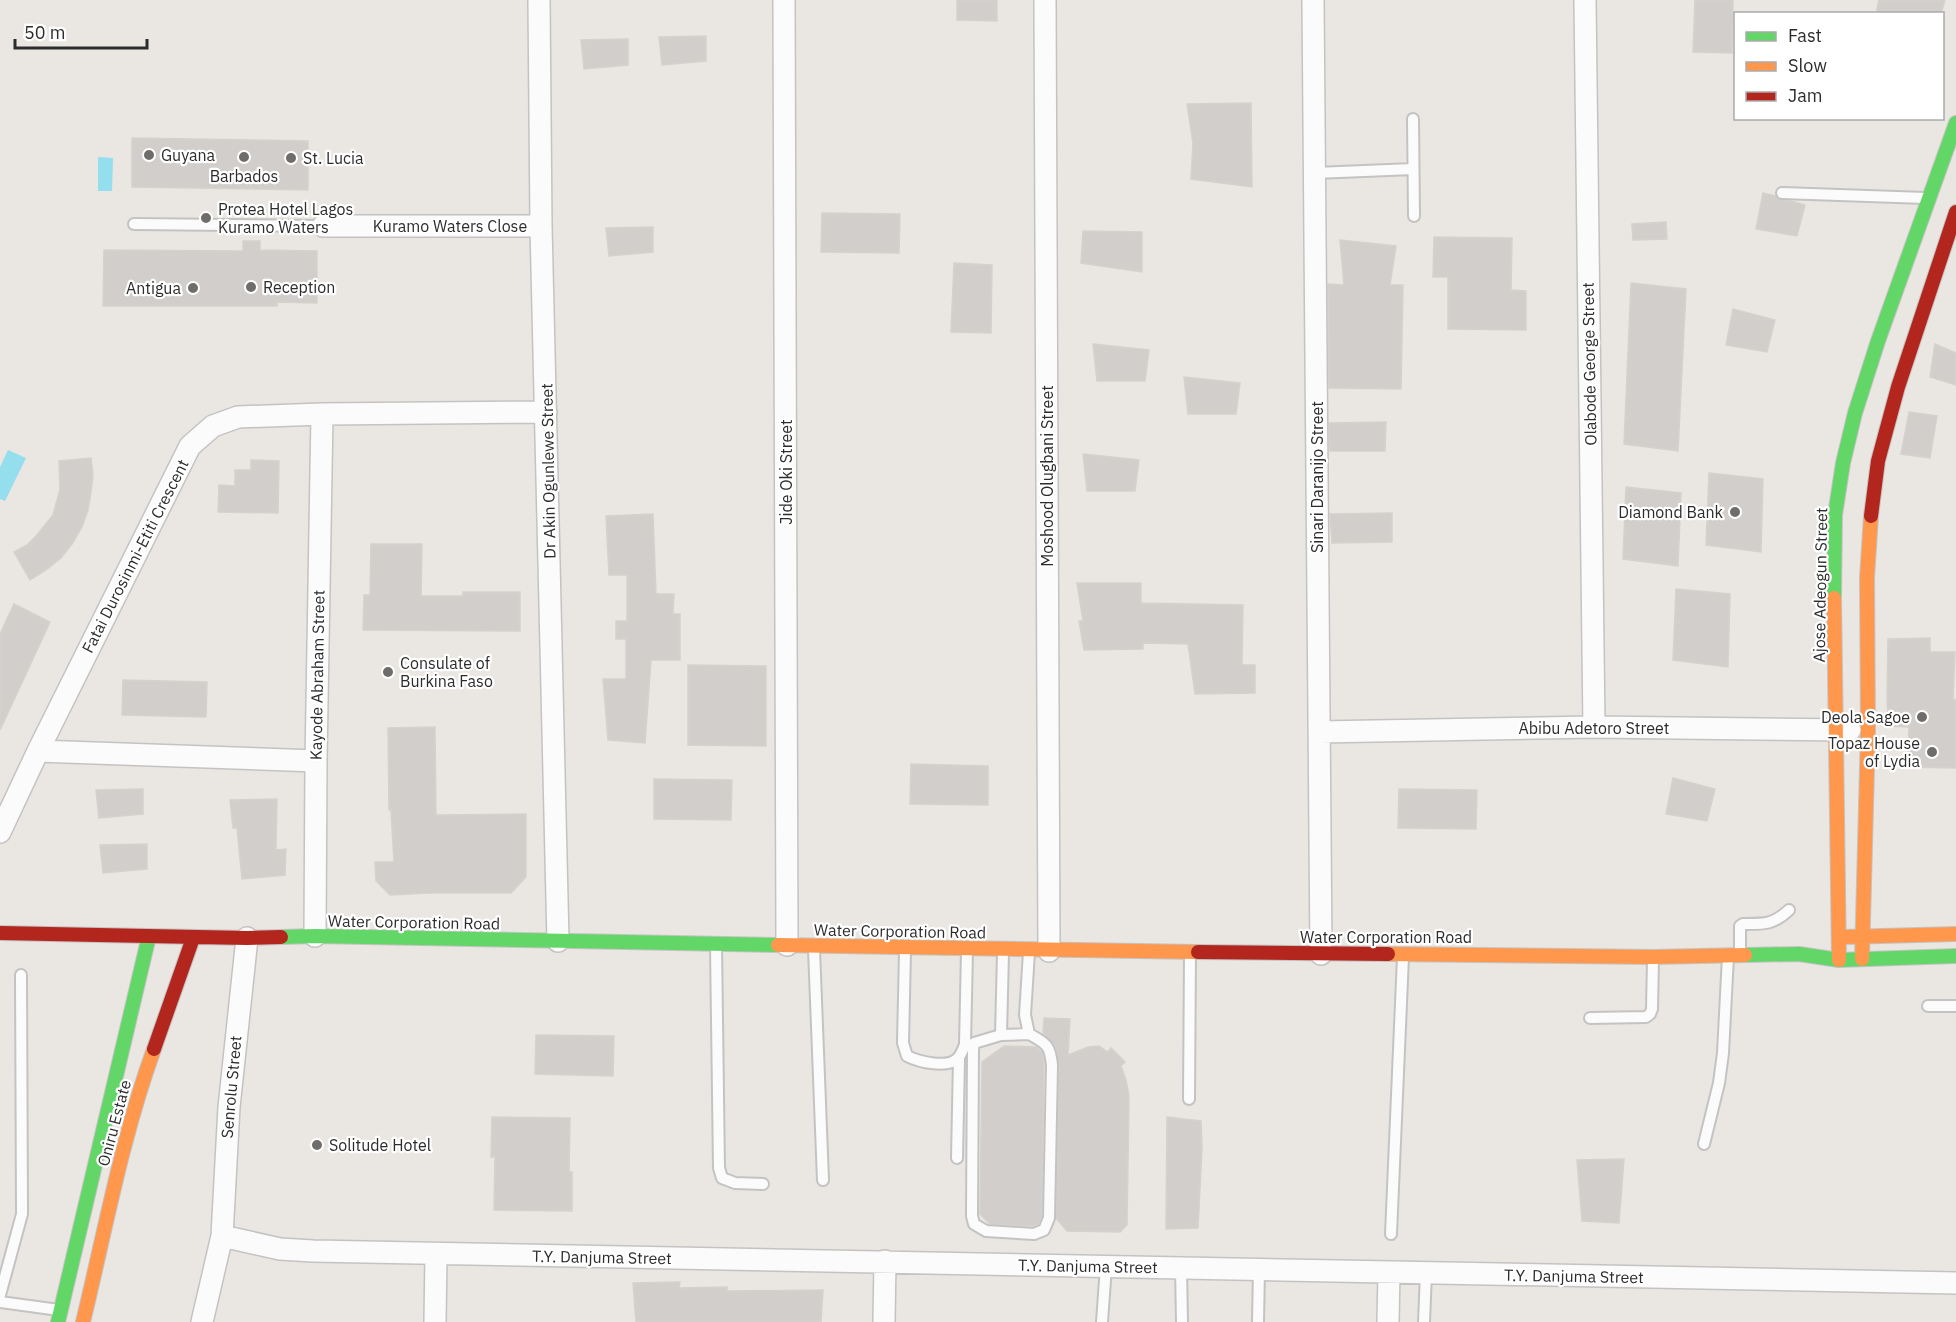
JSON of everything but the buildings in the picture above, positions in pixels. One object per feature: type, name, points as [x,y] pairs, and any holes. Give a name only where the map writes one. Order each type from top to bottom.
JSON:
[{"type":"street","name":"Dr Akin Ogunlewe Street","points":[[539,0],[541,226],[558,941]]},
{"type":"street","name":"Jide Oki Street","points":[[784,0],[787,945]]},
{"type":"street","name":"Moshood Olugbani Street","points":[[1039,951],[1046,0]]},
{"type":"street","name":"Sinari Daranijo Street","points":[[1313,0],[1321,954]]},
{"type":"street","name":"Olabode George Street","points":[[1585,0],[1594,727]]},
{"type":"street","name":"Ajose Adeogun Street","points":[[1839,960],[1828,942],[1837,730],[1835,515],[1843,463],[1858,402],[1929,198],[1951,159],[1956,123]]},
{"type":"street","points":[[1862,959],[1868,730],[1868,561],[1871,513],[1878,461],[1898,387],[1956,212]]},
{"type":"street","name":"Kuramo Waters Close","points":[[323,226],[541,226]]},
{"type":"street","name":"Fatai Durosinmi-Etiti Crescent","points":[[0,832],[190,446],[213,426],[238,417],[546,412]]},
{"type":"street","name":"Kayode Abraham Street","points":[[315,936],[315,761],[322,414]]},
{"type":"street","name":"Abibu Adetoro Street","points":[[1319,732],[1594,727],[1868,730]]},
{"type":"street","points":[[38,751],[315,761]]},
{"type":"street","name":"Water Corporation Road","points":[[0,933],[193,938],[315,936],[1039,951],[1653,957],[1799,954]]},
{"type":"street","points":[[1799,954],[1828,942],[1862,937],[1956,934]]},
{"type":"street","name":"Oniru Estate","points":[[60,1316],[149,936]]},
{"type":"street","name":"Oniru Estate","points":[[83,1322],[143,1079],[193,938]]},
{"type":"street","name":"Senrolu Street","points":[[202,1322],[222,1236],[229,1107],[246,938]]},
{"type":"street","points":[[1799,954],[1839,960],[1956,956]]},
{"type":"street","name":"T.Y. Danjuma Street","points":[[222,1236],[280,1249],[436,1254],[1956,1283]]},
{"type":"street","points":[[435,1322],[436,1254]]},
{"type":"street","points":[[884,1322],[885,1261]]},
{"type":"street","points":[[1388,1322],[1389,1272]]},
{"type":"lane","points":[[1413,118],[1414,216]]},
{"type":"lane","points":[[1315,172],[1413,169]]},
{"type":"lane","points":[[1782,193],[1929,198]]},
{"type":"lane","points":[[134,224],[323,226]]},
{"type":"lane","points":[[1704,1144],[1719,1083],[1734,955],[1740,926],[1771,923],[1789,910]]},
{"type":"lane","points":[[716,945],[719,1168],[722,1178],[735,1183],[764,1184]]},
{"type":"lane","points":[[814,946],[823,1180]]},
{"type":"lane","points":[[905,948],[903,1042],[907,1056],[918,1062],[950,1064],[959,1058]]},
{"type":"lane","points":[[957,1158],[959,1058],[965,1045],[967,950]]},
{"type":"lane","points":[[1001,1035],[1003,950]]},
{"type":"lane","points":[[1029,1034],[1025,1015],[1039,951]]},
{"type":"lane","points":[[1189,1099],[1190,952]]},
{"type":"lane","points":[[1391,1234],[1403,954]]},
{"type":"lane","points":[[1590,1018],[1646,1017],[1650,1014],[1653,957]]},
{"type":"lane","points":[[0,1295],[22,1214],[21,975]]},
{"type":"lane","points":[[1928,1006],[1956,1006]]},
{"type":"lane","points":[[1029,1034],[1044,1042],[1050,1049],[1052,1065],[1049,1218],[1044,1230],[1034,1234],[986,1231],[974,1224],[972,1216],[974,1043],[1001,1035],[1029,1034]]},
{"type":"lane","points":[[1102,1322],[1106,1266]]},
{"type":"lane","points":[[1181,1268],[1182,1322]]},
{"type":"lane","points":[[1258,1269],[1258,1322]]},
{"type":"lane","points":[[1424,1322],[1426,1273]]},
{"type":"lane","points":[[0,1302],[60,1316]]},
{"type":"water","points":[[98,157],[113,158],[112,191],[98,191]]},
{"type":"water","points":[[8,450],[26,458],[5,501],[0,499],[0,467]]},
{"type":"traffic: fast","points":[[1834,598],[1835,515],[1843,463],[1855,413],[1878,341],[1956,123]]},
{"type":"traffic: fast","points":[[58,1322],[149,936]]},
{"type":"traffic: fast","points":[[281,937],[778,945]]},
{"type":"traffic: fast","points":[[1745,955],[1799,954],[1839,960],[1956,956]]},
{"type":"traffic: slow","points":[[1862,959],[1868,730],[1867,578],[1871,516]]},
{"type":"traffic: slow","points":[[1834,598],[1839,960]]},
{"type":"traffic: slow","points":[[1844,937],[1956,934]]},
{"type":"traffic: slow","points":[[778,945],[1198,952]]},
{"type":"traffic: slow","points":[[1388,954],[1653,957],[1745,955]]},
{"type":"traffic: slow","points":[[83,1322],[123,1150],[154,1049]]},
{"type":"traffic: jam","points":[[1871,516],[1878,461],[1898,387],[1956,212]]},
{"type":"traffic: jam","points":[[0,933],[281,937]]},
{"type":"traffic: jam","points":[[154,1049],[193,938]]},
{"type":"traffic: jam","points":[[1198,952],[1388,954]]},
{"type":"place","name":"Guyana","points":[[149,155]]},
{"type":"place","name":"Barbados","points":[[244,157]]},
{"type":"place","name":"St. Lucia","points":[[291,158]]},
{"type":"place","name":"Protea Hotel Lagos Kuramo Waters","points":[[206,218]]},
{"type":"place","name":"Reception","points":[[251,287]]},
{"type":"place","name":"Antigua","points":[[193,288]]},
{"type":"place","name":"Diamond Bank","points":[[1735,512]]},
{"type":"place","name":"Consulate of Burkina Faso","points":[[388,672]]},
{"type":"place","name":"Deola Sagoe","points":[[1922,717]]},
{"type":"place","name":"Topaz House of Lydia","points":[[1932,752]]},
{"type":"place","name":"Solitude Hotel","points":[[317,1145]]}]
